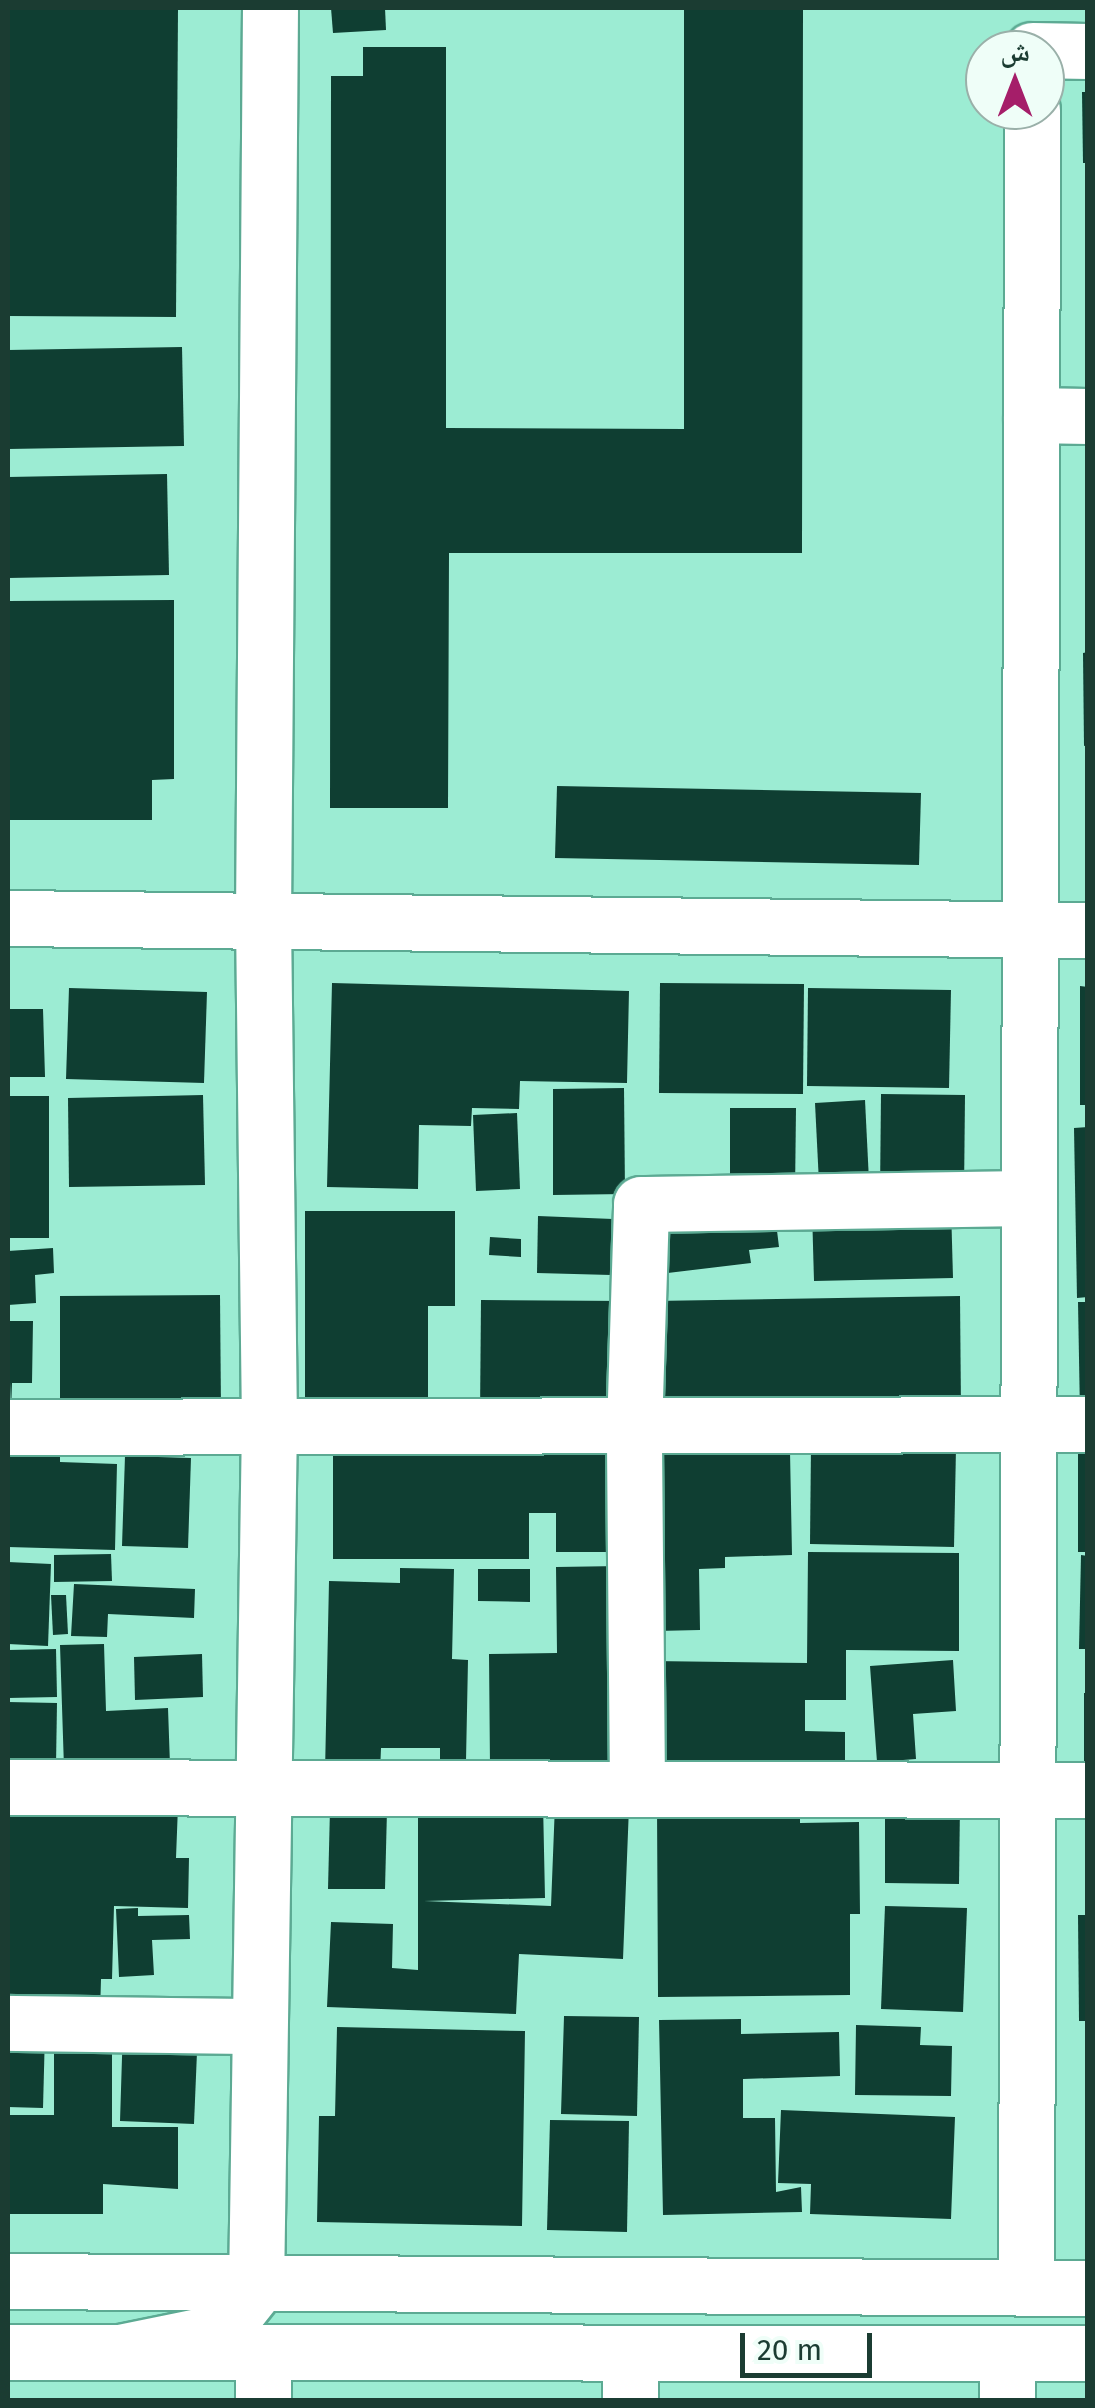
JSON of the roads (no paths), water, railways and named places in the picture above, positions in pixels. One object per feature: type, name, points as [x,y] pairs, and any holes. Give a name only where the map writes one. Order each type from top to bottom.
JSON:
[{"type":"street","points":[[120,2352],[222,2331],[256,2288],[259,1789],[269,1426],[263,918],[270,8]]},
{"type":"street","points":[[1026,2288],[1032,130]]},
{"type":"street","points":[[1031,415],[1088,416]]},
{"type":"street","points":[[8,918],[1088,930]]},
{"type":"street","points":[[637,1788],[634,1430],[640,1204],[1029,1198]]},
{"type":"street","points":[[8,1428],[634,1430],[1088,1424]]},
{"type":"street","points":[[8,1786],[1088,1790]]},
{"type":"street","points":[[8,2023],[258,2026]]},
{"type":"street","points":[[8,2282],[256,2288],[1088,2288]]},
{"type":"street","points":[[8,2352],[120,2352],[263,2377],[1006,2377],[1088,2352]]}]
